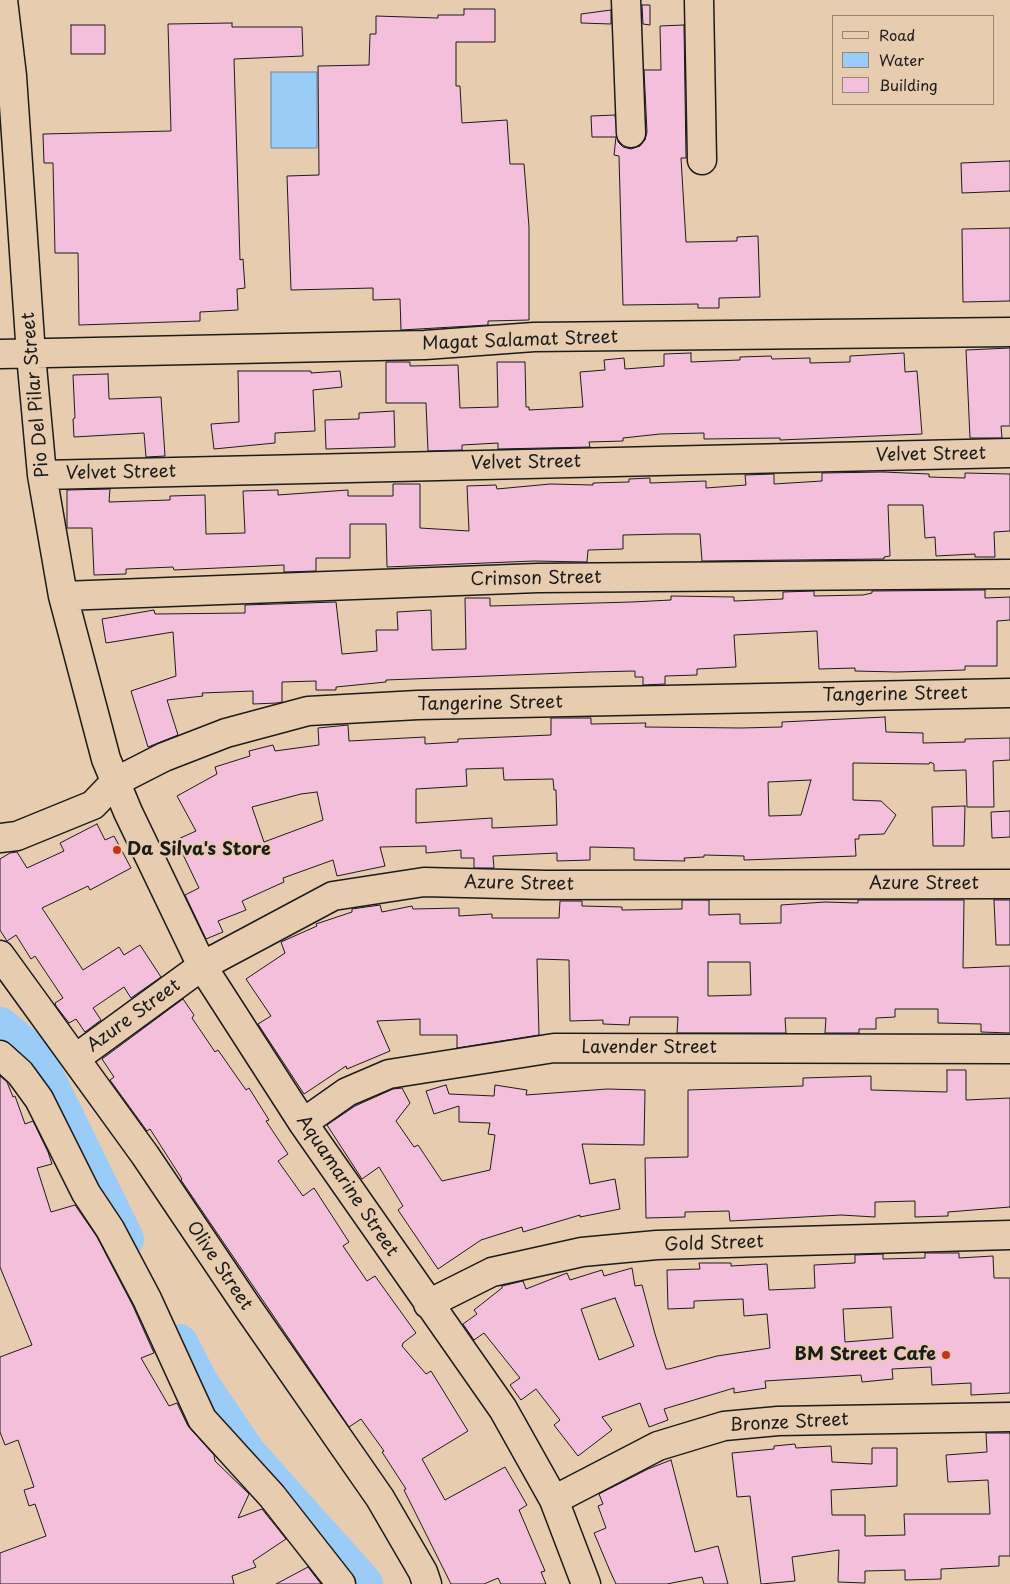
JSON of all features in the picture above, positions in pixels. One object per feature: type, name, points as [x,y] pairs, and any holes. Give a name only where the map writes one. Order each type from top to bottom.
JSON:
[{"type":"street","name":"Pio Del Pilar Street","points":[[3,0],[15,111],[31,355],[42,474],[62,596],[106,759],[115,782]]},
{"type":"street","points":[[626,0],[631,133]]},
{"type":"street","points":[[699,0],[702,160]]},
{"type":"street","name":"Magat Salamat Street","points":[[0,354],[31,355],[425,345],[534,337],[1010,332]]},
{"type":"street","name":"Velvet Street","points":[[42,474],[1010,454]]},
{"type":"street","name":"Crimson Street","points":[[62,596],[538,578],[1010,574]]},
{"type":"street","name":"Tangerine Street","points":[[0,838],[17,836],[93,804],[115,782],[151,762],[226,733],[308,711],[418,705],[1010,693]]},
{"type":"street","name":"Aquamarine Street","points":[[115,782],[202,966],[303,1123],[503,1409],[554,1500],[586,1584]]},
{"type":"street","name":"Azure Street","points":[[76,1058],[202,966],[333,896],[424,882],[546,884],[1010,884]]},
{"type":"street","name":"Olive Street","points":[[0,955],[145,1155],[248,1308],[380,1498],[423,1572],[427,1584]]},
{"type":"street","name":"Lavender Street","points":[[303,1123],[347,1092],[389,1074],[554,1048],[1010,1049]]},
{"type":"street","points":[[0,1055],[20,1073],[39,1099],[86,1193],[110,1229],[147,1300],[202,1420],[272,1496],[341,1584]]},
{"type":"street","name":"Gold Street","points":[[428,1304],[492,1272],[582,1252],[657,1245],[1010,1235]]},
{"type":"street","name":"Bronze Street","points":[[554,1500],[658,1446],[724,1426],[778,1421],[1010,1417]]},
{"type":"water","points":[[271,72],[317,72],[317,148],[271,148]]},
{"type":"building","points":[[642,5],[650,5],[650,25],[643,24]]},
{"type":"building","points":[[464,9],[495,9],[495,42],[456,42],[456,86],[460,86],[462,123],[507,120],[510,164],[524,164],[529,227],[529,320],[488,321],[488,325],[401,330],[400,299],[373,300],[373,288],[291,290],[287,176],[319,175],[318,66],[369,65],[370,34],[376,34],[376,16],[438,18],[438,15],[464,15]]},
{"type":"building","points":[[611,10],[611,24],[581,23],[581,14]]},
{"type":"building","points":[[232,23],[232,27],[302,27],[303,56],[234,59],[240,260],[243,259],[245,288],[237,289],[238,310],[200,312],[200,321],[79,325],[78,253],[55,253],[53,163],[44,163],[43,134],[171,131],[168,24]]},
{"type":"building","points":[[71,25],[105,25],[105,54],[71,54]]},
{"type":"building","points":[[684,25],[686,158],[681,158],[686,242],[737,241],[737,237],[758,236],[760,297],[719,298],[719,308],[698,308],[698,304],[623,305],[619,156],[614,155],[616,137],[592,137],[591,116],[615,115],[618,142],[623,147],[631,149],[640,146],[645,140],[647,132],[644,70],[661,70],[660,26]]},
{"type":"building","points":[[1010,161],[1010,191],[962,193],[961,163]]},
{"type":"building","points":[[1010,228],[1010,301],[963,302],[962,229]]},
{"type":"building","points":[[1010,348],[1010,426],[1001,426],[1002,438],[970,438],[966,350]]},
{"type":"building","points":[[691,353],[691,362],[740,360],[740,357],[771,356],[772,359],[810,358],[810,363],[850,362],[850,356],[904,353],[905,372],[917,371],[922,434],[780,440],[780,438],[704,439],[704,433],[660,434],[623,438],[623,441],[589,442],[590,447],[498,449],[498,443],[462,445],[462,450],[428,451],[426,403],[386,403],[386,362],[410,362],[410,366],[458,365],[460,408],[498,407],[497,362],[525,362],[526,407],[529,407],[529,410],[583,407],[580,372],[605,370],[604,360],[624,358],[625,369],[664,366],[664,354]]},
{"type":"building","points":[[238,371],[311,371],[311,373],[340,371],[342,387],[313,390],[315,431],[275,433],[275,443],[214,449],[211,424],[239,422]]},
{"type":"building","points":[[108,374],[109,399],[161,397],[165,456],[146,457],[144,433],[74,437],[73,375]]},
{"type":"building","points":[[394,411],[395,447],[326,449],[325,420],[359,419],[359,413]]},
{"type":"building","points":[[883,472],[929,474],[929,477],[965,478],[965,473],[1010,474],[1010,531],[994,532],[995,557],[975,557],[975,554],[936,556],[935,537],[925,538],[923,505],[888,505],[890,556],[884,557],[884,559],[702,561],[700,534],[668,534],[623,535],[623,549],[588,550],[587,562],[534,561],[387,567],[386,524],[350,524],[350,558],[316,558],[316,571],[284,572],[284,565],[174,570],[173,567],[126,569],[126,574],[94,575],[92,528],[67,528],[67,490],[110,489],[109,502],[170,500],[170,496],[205,495],[206,534],[245,533],[243,491],[278,490],[278,495],[348,490],[348,496],[393,496],[393,484],[420,484],[420,528],[469,531],[467,486],[496,485],[497,489],[550,484],[593,485],[593,483],[629,482],[629,479],[650,478],[650,483],[706,481],[706,488],[746,485],[745,475],[774,474],[774,484],[822,481],[822,473]]},
{"type":"building","points":[[985,590],[985,598],[1010,597],[1010,620],[997,621],[997,666],[965,666],[965,670],[897,672],[855,671],[855,668],[819,669],[817,631],[734,635],[736,667],[697,669],[697,675],[665,676],[665,684],[643,685],[643,677],[635,677],[635,671],[386,680],[386,682],[336,687],[336,690],[316,690],[316,681],[282,682],[282,702],[277,703],[253,704],[253,691],[202,693],[203,696],[167,700],[178,735],[148,747],[131,691],[176,676],[173,632],[106,643],[102,619],[154,610],[155,614],[245,613],[245,605],[336,602],[342,654],[377,651],[376,630],[398,630],[397,612],[431,610],[432,650],[466,649],[465,598],[490,598],[490,606],[671,600],[671,596],[734,597],[734,601],[783,599],[783,592],[814,591],[814,596],[863,595],[872,593],[872,591]]},
{"type":"building","points":[[885,717],[886,732],[923,733],[923,743],[965,742],[965,739],[1010,738],[1010,760],[993,761],[994,807],[967,807],[966,770],[934,771],[934,764],[930,762],[929,764],[853,763],[853,800],[881,801],[896,815],[884,834],[859,835],[859,839],[855,839],[856,856],[744,860],[744,856],[704,855],[704,857],[684,858],[685,861],[634,860],[634,848],[590,847],[590,860],[557,861],[557,853],[493,856],[494,868],[474,868],[474,858],[461,858],[461,850],[426,853],[426,846],[380,847],[385,866],[337,876],[333,860],[283,878],[284,882],[242,901],[246,910],[218,921],[223,932],[206,939],[185,895],[199,888],[176,840],[196,831],[177,796],[217,774],[215,767],[250,756],[249,751],[273,745],[275,751],[319,745],[318,728],[348,725],[349,741],[425,737],[425,744],[458,742],[458,739],[551,735],[551,718],[591,718],[591,724],[646,723],[645,727],[782,727],[782,722]],"holes":[[[503,768],[504,780],[553,779],[554,790],[556,790],[557,825],[492,828],[492,818],[416,823],[416,789],[467,786],[466,769]],[[811,780],[801,815],[769,816],[768,782]],[[317,792],[323,820],[264,842],[252,807],[301,794]]]},
{"type":"building","points":[[965,806],[964,846],[933,846],[932,807]]},
{"type":"building","points":[[1010,811],[1010,837],[992,838],[991,812]]},
{"type":"building","points":[[97,824],[105,840],[114,836],[131,868],[90,890],[88,886],[42,908],[83,970],[119,947],[124,955],[140,945],[161,977],[131,998],[124,987],[93,1008],[101,1020],[85,1032],[76,1019],[69,1023],[56,1006],[55,1003],[63,998],[35,956],[31,959],[16,935],[7,941],[0,930],[0,859],[10,853],[17,852],[27,868],[64,851],[60,843]]},
{"type":"building","points":[[682,900],[709,900],[709,915],[740,914],[740,924],[781,923],[781,905],[825,902],[858,903],[858,900],[964,900],[963,968],[1010,966],[1010,1033],[981,1032],[981,1024],[938,1023],[938,1009],[895,1009],[895,1017],[876,1018],[876,1029],[859,1029],[859,1033],[825,1033],[826,1018],[785,1018],[786,1033],[677,1033],[678,1017],[630,1017],[629,1025],[603,1024],[603,1020],[570,1021],[569,960],[537,959],[539,1035],[457,1048],[457,1035],[420,1035],[420,1019],[377,1021],[390,1051],[347,1069],[346,1066],[304,1094],[258,1024],[271,1016],[246,979],[285,953],[281,942],[317,926],[316,924],[352,912],[352,909],[380,905],[382,912],[412,906],[413,909],[459,908],[459,916],[492,914],[492,918],[559,918],[560,901],[582,901],[582,906],[622,907],[622,910],[682,909]],"holes":[[[708,962],[750,962],[751,995],[708,996]]]},
{"type":"building","points":[[994,900],[1010,900],[1010,945],[996,945]]},
{"type":"building","points":[[183,999],[194,1015],[192,1018],[215,1052],[218,1050],[246,1090],[249,1088],[269,1120],[266,1121],[288,1154],[278,1161],[303,1196],[314,1188],[349,1242],[343,1246],[367,1281],[375,1276],[416,1333],[403,1343],[402,1346],[426,1374],[431,1371],[468,1431],[422,1459],[445,1500],[505,1467],[527,1505],[519,1510],[545,1571],[541,1572],[546,1584],[501,1584],[498,1578],[484,1584],[451,1584],[404,1490],[406,1489],[382,1452],[384,1451],[361,1419],[349,1427],[181,1180],[150,1129],[147,1131],[110,1080],[114,1077],[102,1059]]},
{"type":"building","points":[[947,1070],[966,1070],[966,1100],[1010,1098],[1010,1207],[948,1212],[948,1216],[915,1217],[915,1201],[875,1202],[875,1217],[841,1215],[730,1221],[729,1211],[685,1212],[685,1217],[646,1218],[645,1158],[688,1157],[688,1090],[803,1086],[803,1078],[871,1076],[871,1090],[947,1092]]},
{"type":"building","points":[[0,1076],[7,1082],[13,1097],[15,1096],[25,1124],[33,1121],[48,1152],[52,1164],[37,1168],[51,1212],[75,1205],[97,1237],[133,1306],[154,1353],[141,1358],[169,1406],[177,1403],[188,1426],[214,1455],[215,1461],[249,1494],[238,1518],[262,1509],[286,1539],[253,1561],[256,1567],[232,1576],[234,1584],[0,1584],[0,1553],[46,1536],[35,1504],[29,1506],[24,1490],[34,1487],[18,1440],[5,1445],[0,1432],[0,1357],[32,1345],[0,1267]]},
{"type":"building","points":[[446,1085],[449,1094],[494,1096],[495,1085],[527,1090],[526,1095],[607,1089],[645,1090],[644,1145],[582,1144],[590,1184],[615,1179],[620,1209],[580,1217],[580,1215],[523,1232],[522,1227],[481,1240],[438,1269],[398,1210],[403,1206],[379,1167],[362,1179],[327,1125],[355,1106],[393,1089],[402,1088],[410,1103],[396,1121],[414,1147],[418,1145],[442,1181],[490,1170],[495,1135],[488,1134],[490,1123],[459,1122],[459,1106],[434,1114],[426,1091]]},
{"type":"building","points":[[925,1253],[959,1253],[959,1258],[993,1256],[994,1278],[1010,1278],[1010,1393],[971,1395],[971,1383],[932,1385],[931,1367],[892,1369],[893,1379],[862,1382],[861,1375],[765,1381],[766,1388],[734,1393],[734,1388],[664,1409],[668,1420],[649,1427],[640,1403],[602,1417],[612,1430],[578,1456],[554,1425],[560,1420],[536,1389],[521,1400],[510,1385],[520,1378],[484,1333],[474,1340],[463,1324],[477,1314],[474,1310],[502,1288],[502,1286],[523,1281],[526,1289],[567,1273],[570,1280],[602,1270],[604,1276],[632,1268],[635,1286],[642,1285],[666,1369],[669,1369],[717,1356],[770,1348],[767,1314],[744,1316],[743,1299],[694,1301],[694,1308],[668,1309],[667,1270],[700,1269],[699,1263],[731,1263],[731,1266],[767,1264],[769,1290],[815,1288],[814,1265],[855,1263],[855,1255],[883,1254],[883,1259],[925,1258]],"holes":[[[615,1298],[634,1346],[599,1360],[581,1309]],[[891,1307],[893,1338],[845,1342],[843,1309]]]},
{"type":"building","points":[[986,1433],[1010,1433],[1010,1556],[999,1556],[999,1566],[941,1569],[941,1579],[905,1580],[905,1570],[865,1571],[865,1583],[838,1582],[839,1550],[792,1557],[795,1581],[761,1584],[750,1496],[737,1497],[732,1453],[774,1449],[774,1446],[795,1444],[796,1448],[831,1446],[832,1462],[872,1464],[872,1448],[897,1448],[897,1486],[831,1490],[832,1515],[865,1515],[865,1536],[905,1535],[904,1514],[990,1514],[988,1480],[948,1482],[946,1455],[987,1452]]},
{"type":"building","points":[[671,1460],[695,1552],[718,1546],[728,1584],[704,1584],[702,1577],[667,1584],[616,1584],[610,1571],[594,1533],[606,1528],[598,1506],[603,1504],[599,1494],[648,1469]]},
{"type":"building","points":[[308,1567],[321,1584],[276,1584]]},
{"type":"waterway","points":[[0,1026],[35,1055],[125,1239]]},
{"type":"waterway","points":[[179,1343],[201,1385],[247,1453],[364,1584]]},
{"type":"place","name":"Da Silva's Store","points":[[117,850]]},
{"type":"place","name":"BM Street Cafe","points":[[946,1355]]}]
